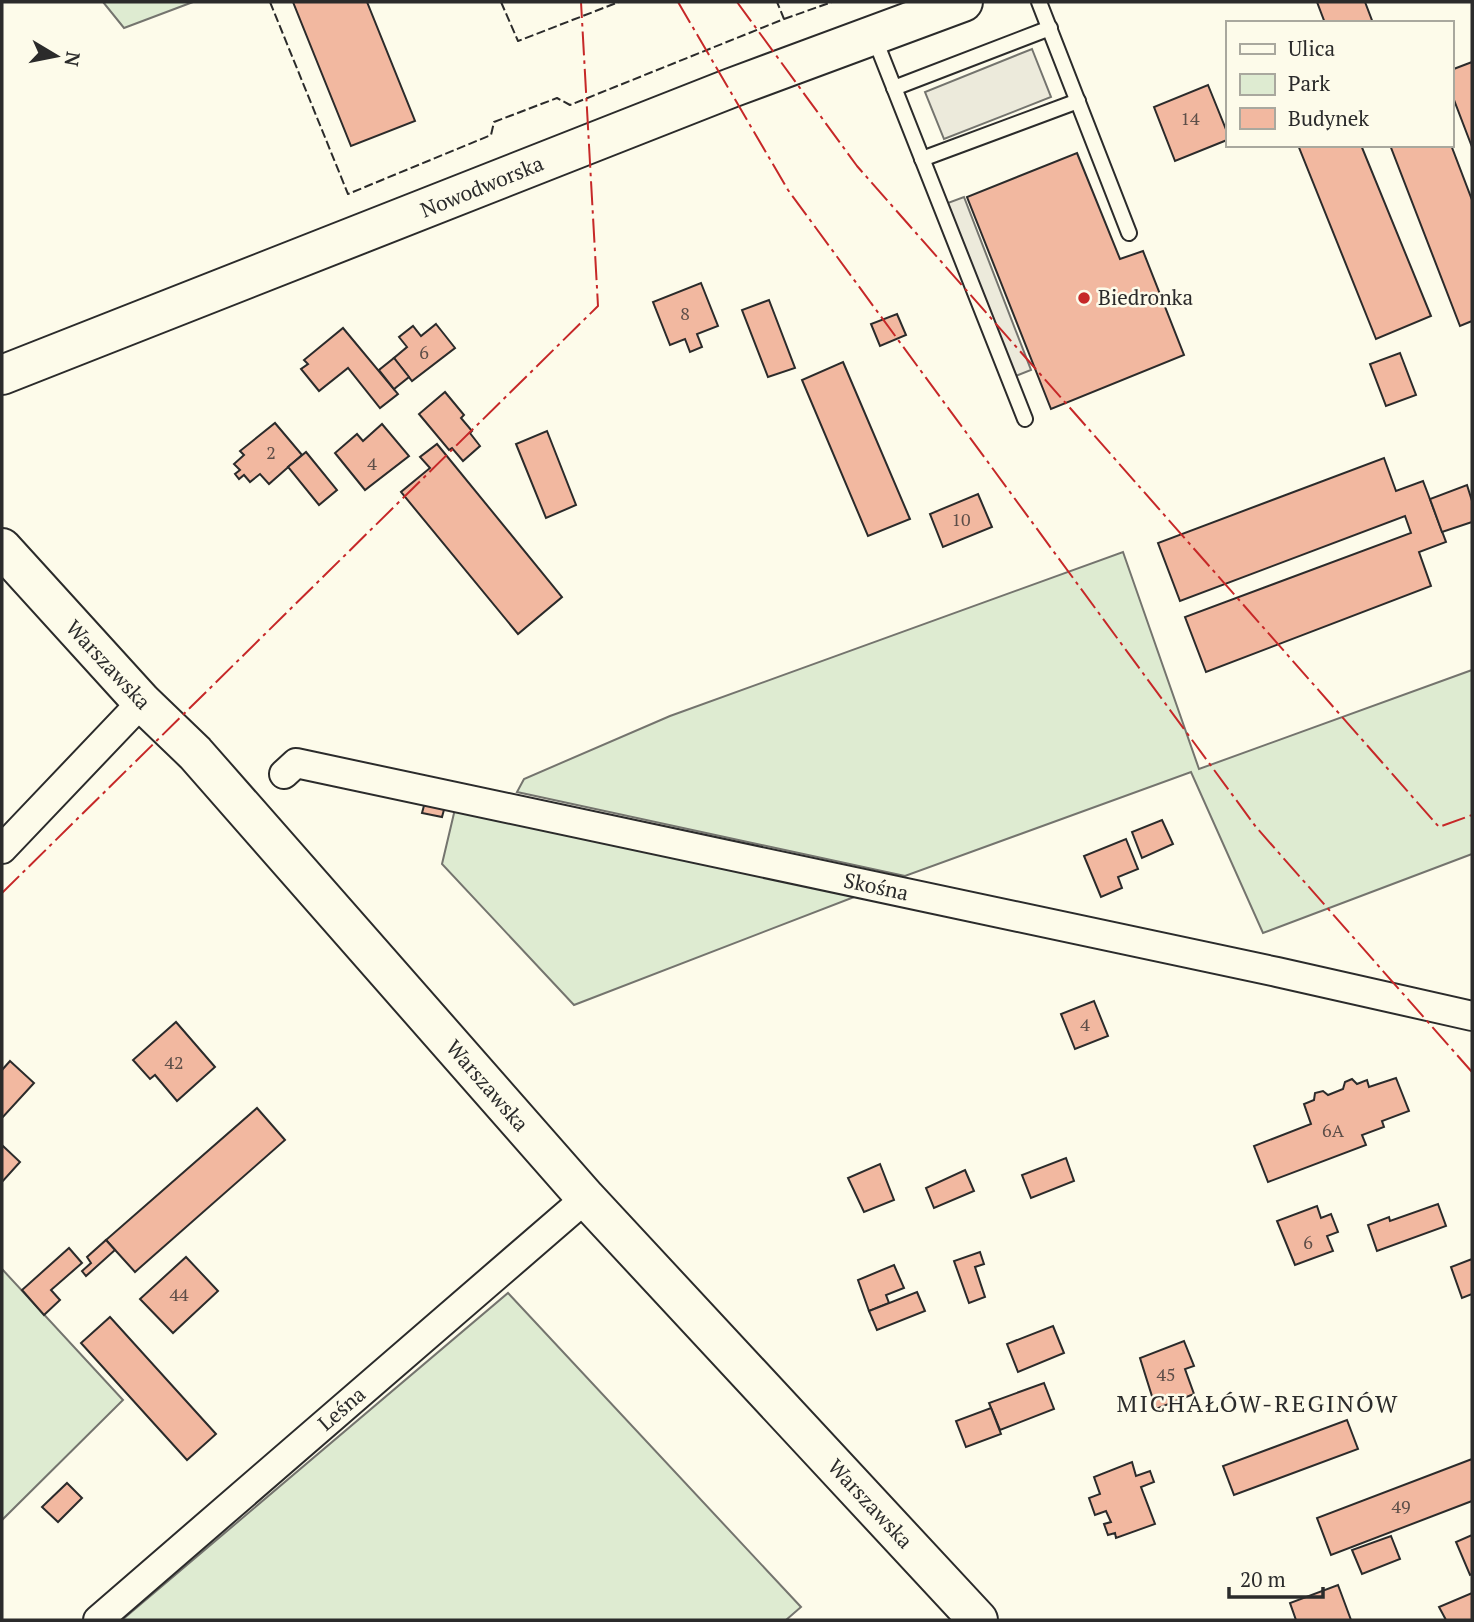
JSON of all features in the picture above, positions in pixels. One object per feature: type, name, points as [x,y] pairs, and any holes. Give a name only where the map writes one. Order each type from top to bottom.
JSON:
[{"type":"main road","name":"Nowodworska","points":[[2,375],[718,93],[963,2]]},
{"type":"main road","name":"Warszawska","points":[[2,548],[142,702],[195,753],[586,1198],[978,1620]]},
{"type":"street","points":[[2,849],[142,702]]},
{"type":"street","name":"Skośna","points":[[284,774],[296,763],[1472,1016]]},
{"type":"street","name":"Leśna","points":[[98,1620],[586,1198]]},
{"type":"lane","points":[[1039,2],[1129,233]]},
{"type":"lane","points":[[894,88],[1049,28]]},
{"type":"lane","points":[[873,35],[1025,419]]},
{"type":"lane","points":[[922,159],[1078,101]]},
{"type":"green space","points":[[103,2],[193,2],[124,28]]},
{"type":"green space","points":[[1123,552],[1199,769],[1472,670],[1472,854],[1263,933],[1191,772],[905,876],[517,792],[524,779],[670,716]]},
{"type":"green space","points":[[455,809],[862,894],[574,1005],[442,864]]},
{"type":"green space","points":[[2,1269],[123,1400],[2,1520]]},
{"type":"green space","points":[[508,1293],[801,1607],[786,1620],[122,1620]]},
{"type":"shaded area","points":[[1032,49],[1051,97],[944,139],[925,92]]},
{"type":"shaded area","points":[[964,197],[1031,370],[1013,377],[945,204]]},
{"type":"building","points":[[293,2],[367,2],[415,121],[351,146]]},
{"type":"building","points":[[1317,2],[1365,2],[1372,21],[1324,21]]},
{"type":"building","points":[[1472,62],[1472,147],[1453,97],[1453,69]]},
{"type":"building","points":[[1208,85],[1226,130],[1226,140],[1175,161],[1154,107]]},
{"type":"building","points":[[1299,147],[1362,147],[1431,316],[1376,339]]},
{"type":"building","points":[[1391,147],[1452,147],[1472,200],[1472,321],[1460,326]]},
{"type":"building","name":"Biedronka","points":[[1077,153],[1120,259],[1143,251],[1184,355],[1051,409],[967,197]]},
{"type":"building","points":[[701,283],[718,326],[697,334],[702,347],[690,352],[685,339],[670,345],[653,302]]},
{"type":"building","points":[[769,300],[795,368],[768,377],[742,310]]},
{"type":"building","points":[[897,314],[906,335],[880,346],[871,324]]},
{"type":"building","points":[[436,324],[455,348],[412,381],[394,358],[407,347],[399,337],[413,326],[421,336]]},
{"type":"building","points":[[343,328],[398,394],[380,408],[348,368],[319,391],[301,369],[308,364],[304,360]]},
{"type":"building","points":[[1400,353],[1416,395],[1386,406],[1370,364]]},
{"type":"building","points":[[394,358],[409,377],[394,389],[379,370]]},
{"type":"building","points":[[843,362],[910,519],[868,536],[802,380]]},
{"type":"building","points":[[445,392],[464,415],[461,418],[480,446],[463,461],[452,448],[449,450],[419,414]]},
{"type":"building","points":[[275,423],[302,455],[269,484],[260,474],[250,482],[244,475],[239,479],[235,474],[240,470],[234,464],[244,455],[240,451]]},
{"type":"building","points":[[382,424],[409,456],[365,490],[335,453],[357,434],[363,441]]},
{"type":"building","points":[[547,431],[576,505],[546,518],[516,444]]},
{"type":"building","points":[[437,444],[562,597],[518,634],[401,492],[430,468],[420,457]]},
{"type":"building","points":[[306,452],[337,490],[319,505],[288,467]]},
{"type":"building","points":[[1384,458],[1396,491],[1423,481],[1446,542],[1419,552],[1431,586],[1206,672],[1185,617],[1411,533],[1405,516],[1180,601],[1158,543]]},
{"type":"building","points":[[1467,485],[1472,501],[1472,522],[1442,532],[1430,499]]},
{"type":"building","points":[[978,494],[992,527],[943,547],[930,514]]},
{"type":"building","points":[[425,802],[445,806],[442,817],[422,813]]},
{"type":"building","points":[[1162,820],[1173,844],[1142,858],[1132,832]]},
{"type":"building","points":[[1126,839],[1138,869],[1118,877],[1122,888],[1101,897],[1084,856]]},
{"type":"building","points":[[1094,1001],[1108,1036],[1075,1049],[1061,1014]]},
{"type":"building","points":[[176,1022],[215,1067],[177,1101],[155,1075],[150,1079],[133,1060]]},
{"type":"building","points":[[10,1061],[34,1083],[2,1118],[2,1070]]},
{"type":"building","points":[[1396,1078],[1409,1111],[1382,1121],[1384,1127],[1362,1135],[1366,1145],[1268,1182],[1254,1146],[1311,1124],[1304,1104],[1314,1100],[1315,1093],[1323,1091],[1328,1095],[1343,1089],[1345,1082],[1352,1079],[1357,1084],[1367,1080],[1369,1087]]},
{"type":"building","points":[[257,1108],[285,1140],[135,1272],[106,1240]]},
{"type":"building","points":[[3,1146],[20,1162],[2,1182],[2,1148]]},
{"type":"building","points":[[1066,1158],[1074,1181],[1031,1198],[1022,1175]]},
{"type":"building","points":[[880,1164],[894,1200],[864,1212],[848,1178]]},
{"type":"building","points":[[965,1170],[974,1191],[934,1208],[926,1188]]},
{"type":"building","points":[[1438,1204],[1446,1226],[1377,1251],[1368,1225],[1389,1217],[1390,1221]]},
{"type":"building","points":[[1317,1206],[1321,1218],[1331,1214],[1338,1232],[1327,1236],[1333,1251],[1295,1265],[1277,1221]]},
{"type":"building","points":[[106,1240],[115,1250],[86,1276],[82,1271],[91,1263],[87,1257]]},
{"type":"building","points":[[69,1248],[82,1263],[51,1290],[60,1300],[44,1315],[22,1290]]},
{"type":"building","points":[[980,1252],[984,1264],[975,1267],[985,1297],[969,1303],[954,1261]]},
{"type":"building","points":[[186,1257],[218,1291],[173,1333],[140,1299]]},
{"type":"building","points":[[1472,1259],[1472,1294],[1462,1298],[1451,1267]]},
{"type":"building","points":[[894,1265],[904,1288],[886,1295],[889,1303],[869,1311],[858,1280]]},
{"type":"building","points":[[917,1292],[925,1311],[877,1330],[869,1311]]},
{"type":"building","points":[[110,1317],[216,1434],[187,1460],[81,1343]]},
{"type":"building","points":[[1053,1326],[1064,1353],[1018,1372],[1007,1344]]},
{"type":"building","points":[[1184,1341],[1194,1366],[1185,1369],[1194,1394],[1156,1409],[1140,1358]]},
{"type":"building","points":[[1044,1383],[1054,1409],[1000,1430],[989,1403]]},
{"type":"building","points":[[991,1408],[1001,1434],[966,1447],[956,1421]]},
{"type":"building","points":[[1347,1420],[1358,1449],[1234,1495],[1223,1466]]},
{"type":"building","points":[[1472,1459],[1472,1501],[1331,1555],[1317,1518]]},
{"type":"building","points":[[1132,1462],[1136,1476],[1150,1471],[1154,1482],[1141,1487],[1155,1524],[1116,1538],[1115,1533],[1108,1535],[1104,1524],[1111,1522],[1106,1511],[1095,1515],[1089,1498],[1100,1494],[1094,1477]]},
{"type":"building","points":[[67,1483],[82,1498],[58,1522],[42,1507]]},
{"type":"building","points":[[1472,1535],[1472,1574],[1470,1575],[1456,1542]]},
{"type":"building","points":[[1391,1536],[1400,1559],[1362,1574],[1352,1550]]},
{"type":"building","points":[[1338,1585],[1351,1620],[1296,1620],[1290,1603]]},
{"type":"building","points":[[1472,1593],[1472,1620],[1446,1620],[1439,1607]]},
{"type":"fence","points":[[270,2],[348,194],[491,135],[494,122],[557,98],[570,105],[784,19],[777,2]]},
{"type":"fence","points":[[501,2],[518,41],[619,2]]},
{"type":"fence","points":[[784,19],[832,2]]},
{"type":"power","points":[[2,893],[598,306],[581,2]]},
{"type":"power","points":[[678,2],[788,190],[1256,827],[1472,1072]]},
{"type":"power","points":[[737,2],[857,166],[1439,827],[1472,815]]},
{"type":"place","name":"Biedronka","points":[[1084,298]]},
{"type":"district","name":"MICHAŁÓW-REGINÓW","points":[[1258,1404]]}]
